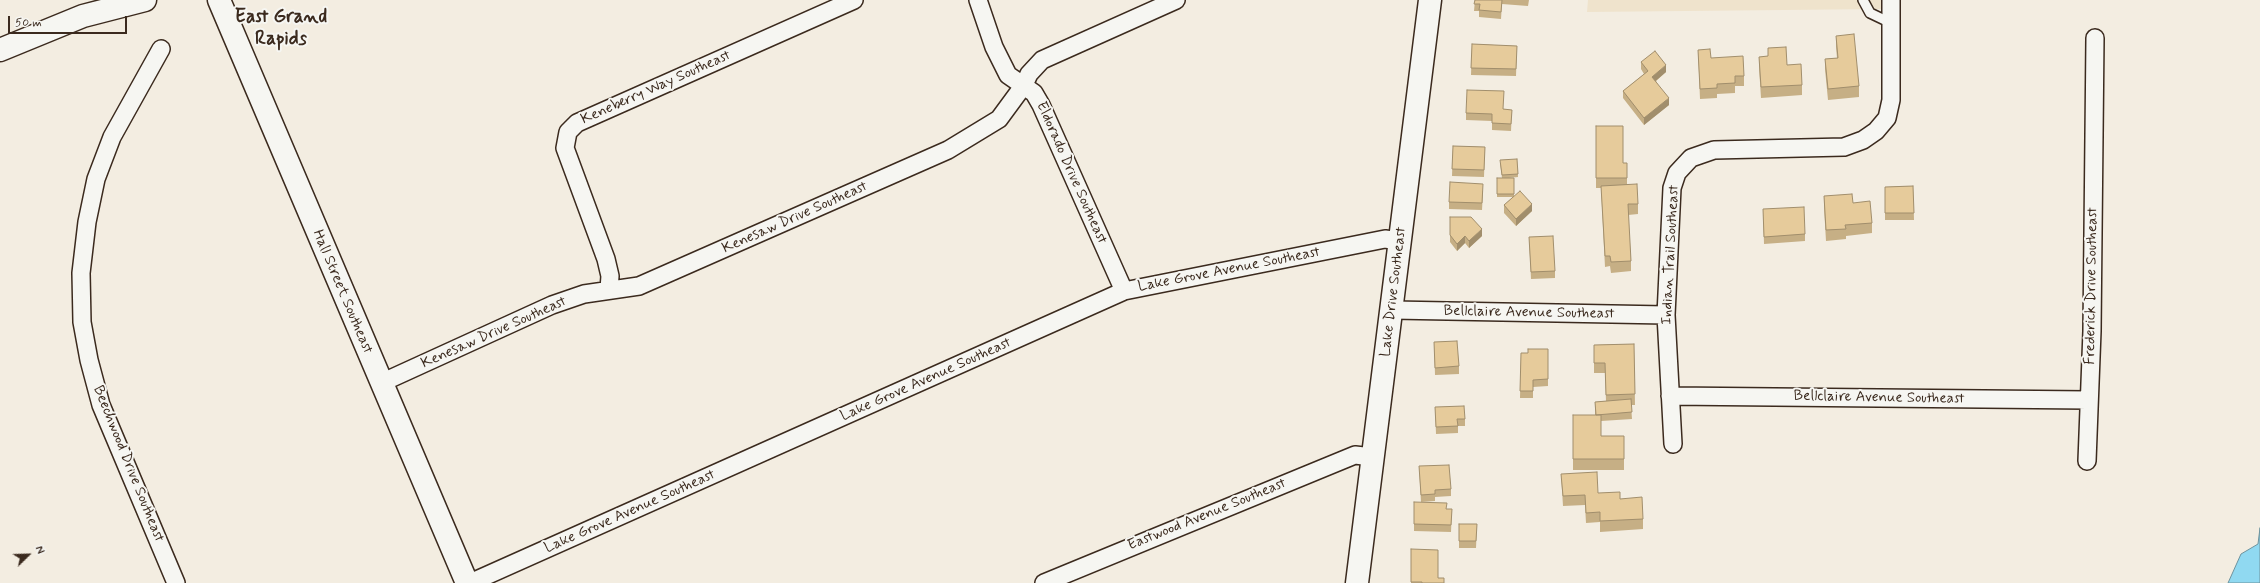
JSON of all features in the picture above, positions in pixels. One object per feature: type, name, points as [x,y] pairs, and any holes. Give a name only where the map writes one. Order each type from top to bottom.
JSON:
[{"type":"main road","points":[[0,50],[109,4],[145,0]]},
{"type":"main road","name":"Hall Street Southeast","points":[[218,0],[467,583]]},
{"type":"main road","name":"Lake Drive Southeast","points":[[1357,583],[1372,457],[1393,310],[1400,241],[1430,0]]},
{"type":"street","name":"Keneberry Way Southeast","points":[[609,289],[610,276],[606,259],[565,148],[568,132],[577,122],[854,0]]},
{"type":"street","name":"Eldorado Drive Southeast","points":[[978,0],[1003,66],[1008,75],[1034,93],[1041,105],[1124,292]]},
{"type":"street","name":"Kenesaw Drive Southeast","points":[[381,383],[552,305],[584,294],[609,289],[639,286],[948,150],[999,119],[1024,85],[1029,74],[1042,60],[1146,6],[1176,0]]},
{"type":"street","name":"Indian Trail Southeast","points":[[1672,444],[1666,316],[1672,188],[1677,173],[1691,158],[1714,150],[1844,147],[1863,140],[1876,131],[1887,118],[1891,100],[1891,0]]},
{"type":"street","name":"Frederick Drive Southeast","points":[[2087,461],[2088,400],[2092,331],[2095,38]]},
{"type":"street","name":"Beechwood Drive Southeast","points":[[161,49],[112,137],[96,179],[87,222],[81,273],[82,322],[89,360],[101,405],[176,583]]},
{"type":"street","name":"Lake Grove Avenue Southeast","points":[[470,583],[1124,292],[1385,239],[1400,241]]},
{"type":"street","name":"Bellclaire Avenue Southeast","points":[[1393,310],[1666,316]]},
{"type":"street","name":"Bellclaire Avenue Southeast","points":[[1670,396],[2088,400]]},
{"type":"street","name":"Eastwood Avenue Southeast","points":[[1044,583],[1355,454],[1372,457]]},
{"type":"lane","points":[[1863,0],[1870,13],[1892,23]]},
{"type":"shaded area","points":[[1588,0],[1881,0],[1882,9],[1587,12]]},
{"type":"water","points":[[2260,528],[2260,583],[2228,583],[2241,554],[2258,544]]},
{"type":"building","points":[[1475,0],[1502,0],[1501,12],[1479,10],[1480,4],[1474,4]]},
{"type":"building","points":[[1854,34],[1859,86],[1828,89],[1825,59],[1838,58],[1836,36]]},
{"type":"building","points":[[1472,44],[1517,46],[1516,69],[1471,68]]},
{"type":"building","points":[[1786,47],[1787,65],[1801,64],[1802,85],[1761,87],[1759,57],[1768,56],[1768,48]]},
{"type":"building","points":[[1710,49],[1711,58],[1743,56],[1744,76],[1735,76],[1735,83],[1717,84],[1717,88],[1700,89],[1698,50]]},
{"type":"building","points":[[1655,51],[1666,65],[1652,77],[1669,98],[1644,118],[1623,91],[1648,71],[1641,62]]},
{"type":"building","points":[[1467,90],[1504,91],[1503,109],[1512,110],[1511,124],[1492,123],[1492,114],[1466,113]]},
{"type":"building","points":[[1596,126],[1623,126],[1623,163],[1627,163],[1627,178],[1596,178]]},
{"type":"building","points":[[1453,146],[1485,147],[1484,170],[1452,169]]},
{"type":"building","points":[[1517,159],[1518,174],[1502,175],[1500,160]]},
{"type":"building","points":[[1497,178],[1514,178],[1514,194],[1497,194]]},
{"type":"building","points":[[1450,182],[1483,184],[1482,203],[1449,202]]},
{"type":"building","points":[[1637,184],[1638,204],[1628,204],[1631,261],[1611,262],[1610,256],[1605,256],[1601,186]]},
{"type":"building","points":[[1913,186],[1914,213],[1885,213],[1885,187]]},
{"type":"building","points":[[1520,191],[1532,204],[1516,219],[1504,205]]},
{"type":"building","points":[[1852,194],[1853,203],[1870,201],[1872,223],[1845,225],[1846,229],[1826,230],[1824,196]]},
{"type":"building","points":[[1804,207],[1805,234],[1764,237],[1763,209]]},
{"type":"building","points":[[1450,217],[1471,217],[1482,229],[1469,241],[1465,236],[1457,244],[1450,235]]},
{"type":"building","points":[[1553,236],[1555,271],[1531,272],[1529,237]]},
{"type":"building","points":[[1457,341],[1459,366],[1435,368],[1434,342]]},
{"type":"building","points":[[1634,344],[1635,394],[1606,395],[1605,363],[1594,363],[1594,345]]},
{"type":"building","points":[[1528,349],[1548,349],[1548,379],[1533,380],[1533,391],[1520,391],[1521,353],[1528,353]]},
{"type":"building","points":[[1631,399],[1632,412],[1596,415],[1595,402]]},
{"type":"building","points":[[1464,406],[1465,419],[1457,419],[1458,426],[1436,427],[1435,407]]},
{"type":"building","points":[[1573,415],[1601,415],[1601,436],[1624,436],[1624,459],[1573,459]]},
{"type":"building","points":[[1449,465],[1451,489],[1435,490],[1435,494],[1421,495],[1419,466]]},
{"type":"building","points":[[1597,472],[1598,493],[1620,492],[1620,499],[1642,497],[1643,519],[1600,521],[1600,512],[1586,513],[1585,495],[1563,496],[1561,474]]},
{"type":"building","points":[[1414,502],[1447,503],[1446,509],[1452,509],[1451,525],[1414,524]]},
{"type":"building","points":[[1459,524],[1477,524],[1476,541],[1459,541]]},
{"type":"building","points":[[1411,549],[1438,550],[1438,578],[1444,578],[1444,583],[1411,582]]},
{"type":"district","name":"East Grand Rapids","points":[[281,29]]}]
